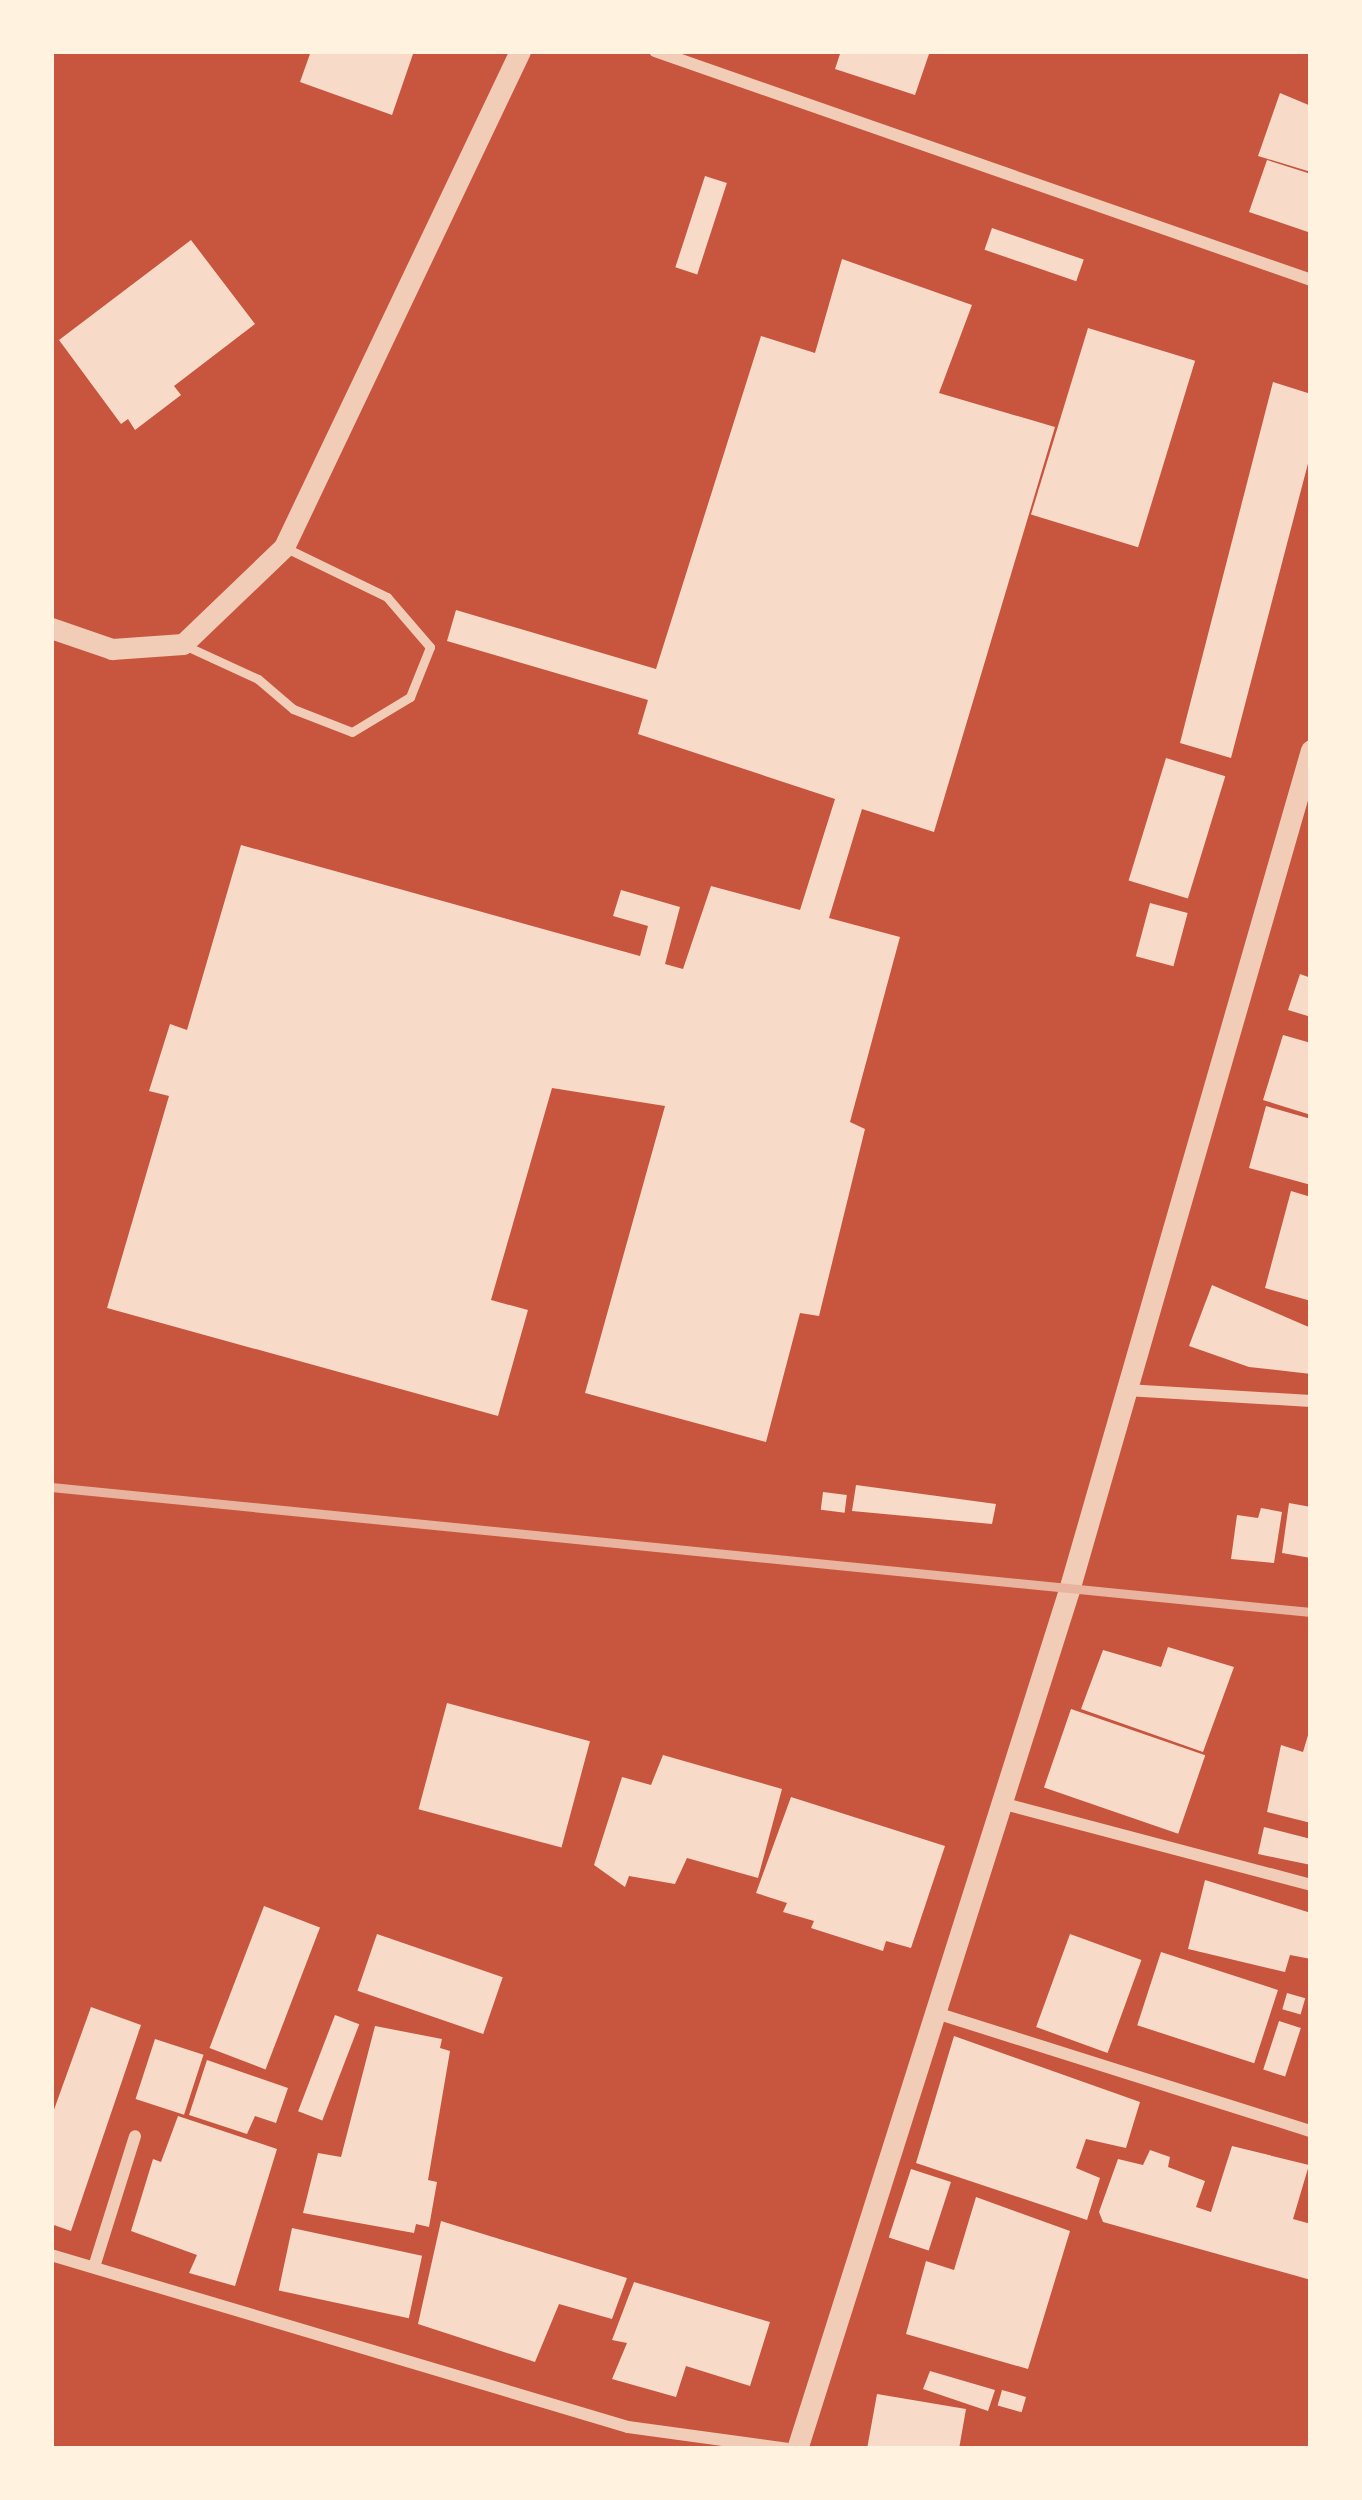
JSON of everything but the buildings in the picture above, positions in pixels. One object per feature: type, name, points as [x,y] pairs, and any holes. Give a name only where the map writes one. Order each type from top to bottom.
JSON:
[{"type":"street","points":[[51,628],[112,650],[183,644],[284,547],[520,51]]},
{"type":"street","points":[[655,51],[1311,280]]},
{"type":"street","points":[[51,2255],[628,2427],[793,2449],[1001,1803],[1311,750]]},
{"type":"street","points":[[1126,1390],[1311,1401]]},
{"type":"street","points":[[1001,1803],[1311,1886]]},
{"type":"street","points":[[936,2013],[1311,2131]]},
{"type":"street","points":[[94,2267],[135,2136]]},
{"type":"lane","points":[[183,644],[258,679],[293,709],[352,732],[410,697],[430,647],[387,596],[284,547]]},
{"type":"railway","points":[[51,1487],[1311,1612]]}]
